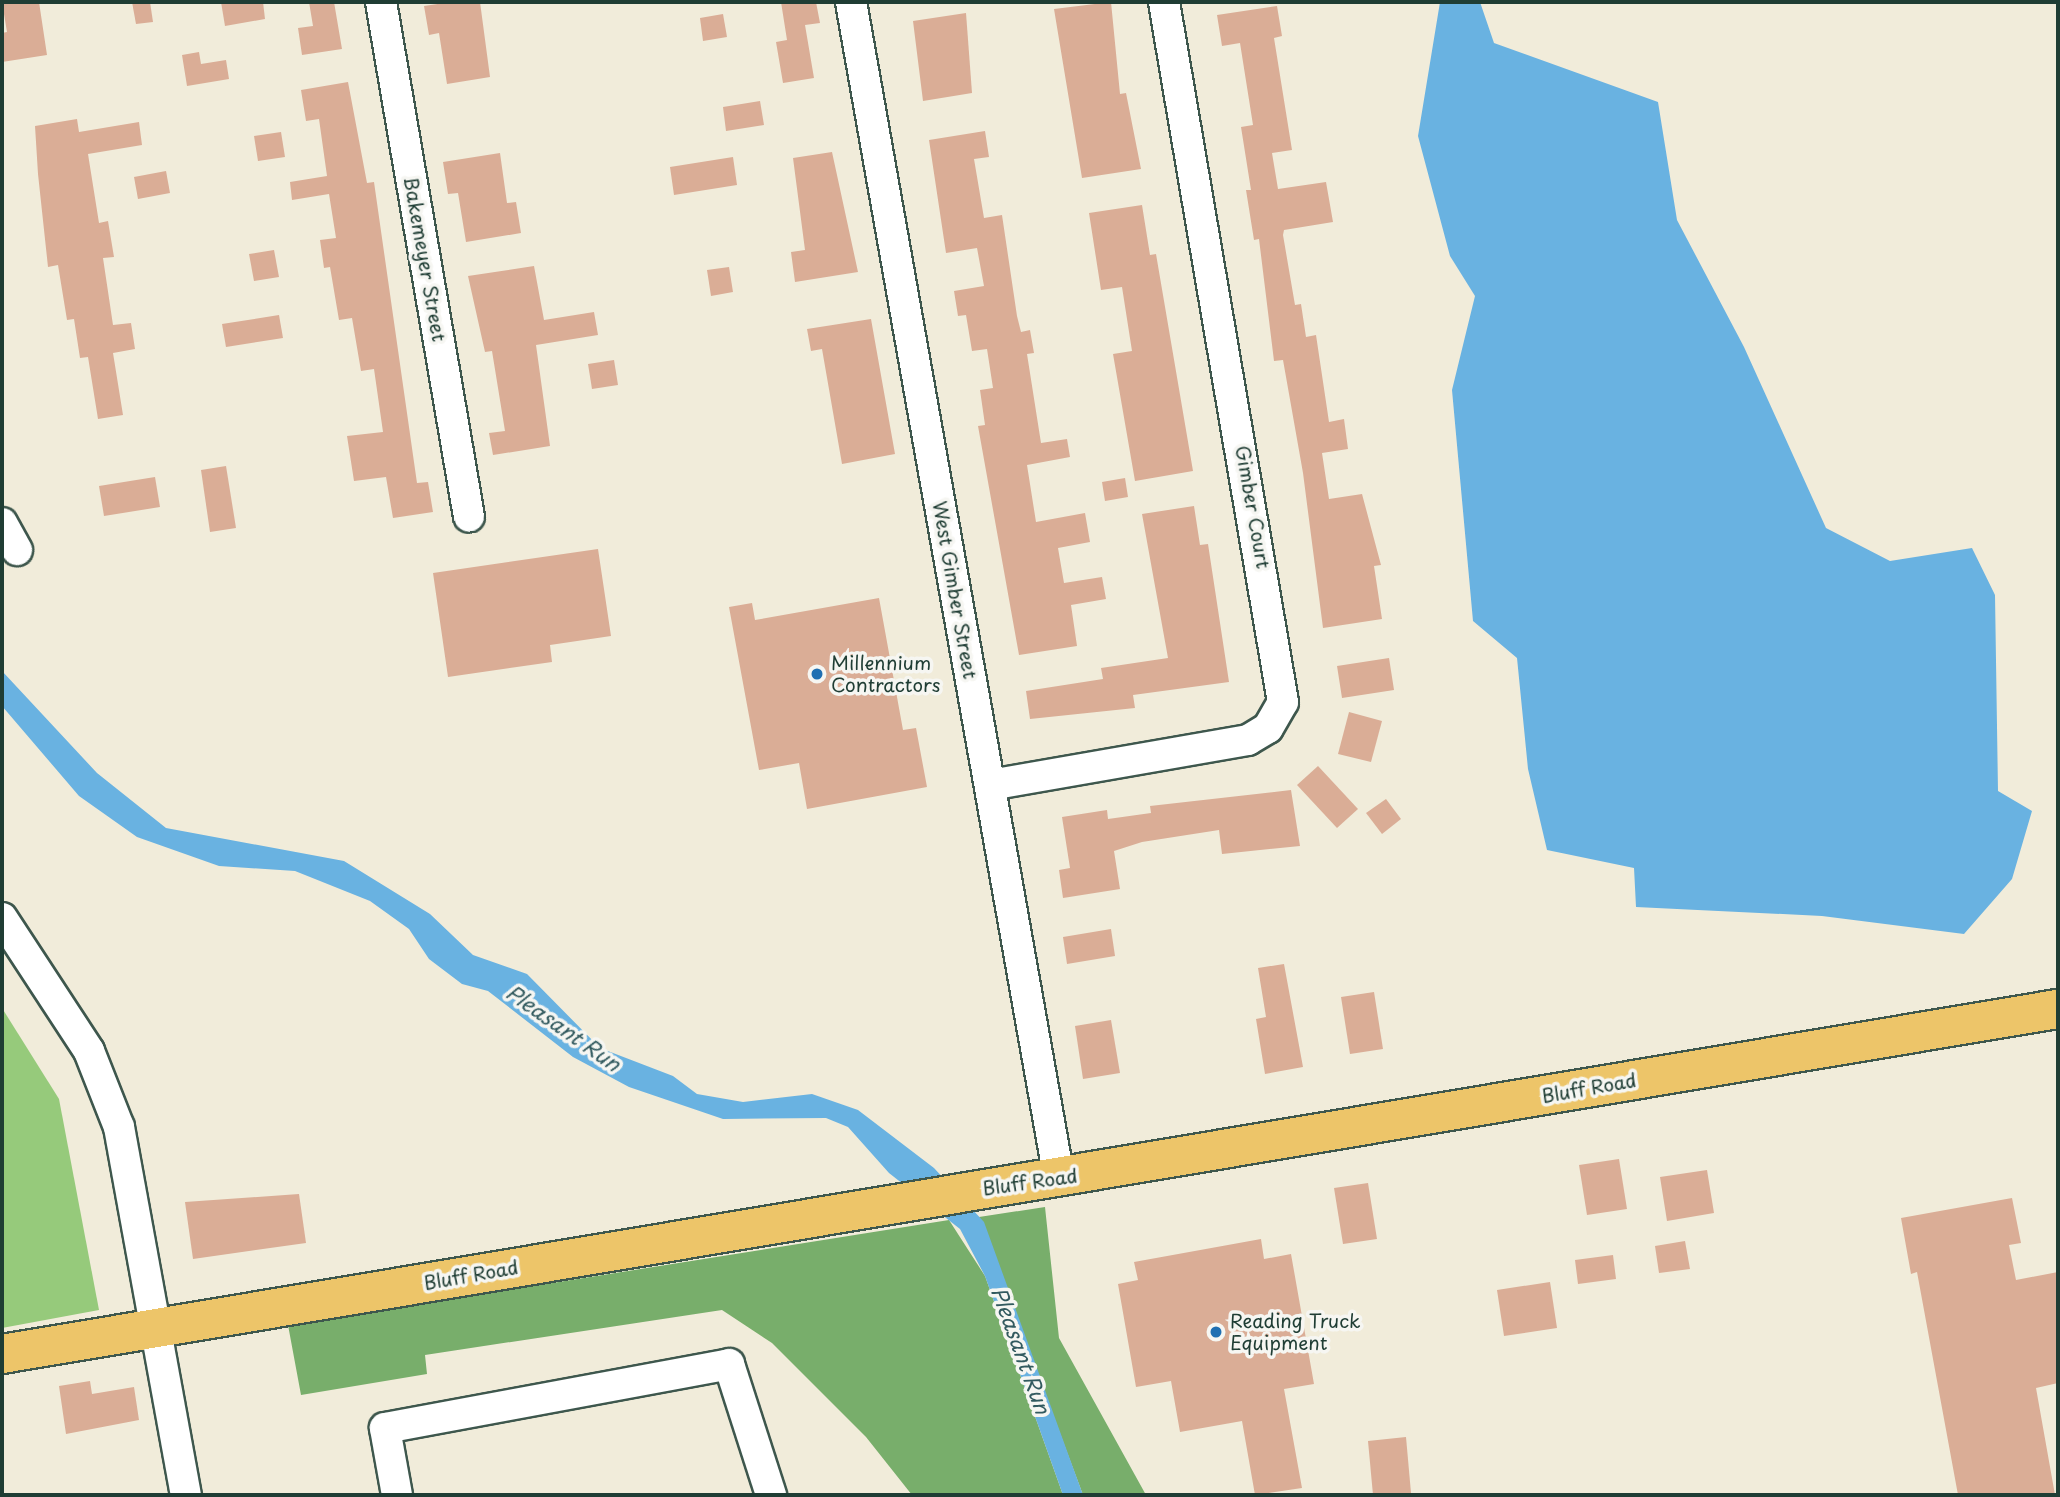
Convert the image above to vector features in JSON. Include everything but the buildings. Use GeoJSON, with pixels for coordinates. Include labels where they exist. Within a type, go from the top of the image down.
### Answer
{"type":"FeatureCollection","features":[{"type":"Feature","properties":{"kind":"main road","name":"Bluff Road"},"geometry":{"type":"LineString","coordinates":[[2,1354],[871,1206],[1059,1178],[2058,1009]]}},
{"type":"Feature","properties":{"kind":"street","name":"Bakemeyer Street"},"geometry":{"type":"LineString","coordinates":[[381,2],[469,517]]}},
{"type":"Feature","properties":{"kind":"street","name":"West Gimber Street"},"geometry":{"type":"LineString","coordinates":[[851,2],[1059,1178]]}},
{"type":"Feature","properties":{"kind":"street","name":"Gimber Court"},"geometry":{"type":"LineString","coordinates":[[990,785],[1248,740],[1268,728],[1283,702],[1164,2]]}},
{"type":"Feature","properties":{"kind":"street"},"geometry":{"type":"LineString","coordinates":[[2,523],[17,550]]}},
{"type":"Feature","properties":{"kind":"street"},"geometry":{"type":"LineString","coordinates":[[2,918],[74,1026],[111,1104],[157,1327],[186,1495]]}},
{"type":"Feature","properties":{"kind":"street"},"geometry":{"type":"LineString","coordinates":[[397,1495],[385,1428],[729,1364],[771,1495]]}},
{"type":"Feature","properties":{"kind":"green space"},"geometry":{"type":"Polygon","coordinates":[[[2,1008],[59,1099],[99,1310],[2,1328],[2,1008]]]}},
{"type":"Feature","properties":{"kind":"green space"},"geometry":{"type":"Polygon","coordinates":[[[1045,1207],[1059,1338],[1146,1495],[1083,1495],[979,1217],[1045,1207]]]}},
{"type":"Feature","properties":{"kind":"green space"},"geometry":{"type":"Polygon","coordinates":[[[949,1220],[985,1276],[1063,1495],[912,1495],[866,1437],[772,1343],[722,1310],[425,1355],[427,1374],[301,1395],[288,1325],[949,1220]]]}},
{"type":"Feature","properties":{"kind":"water"},"geometry":{"type":"Polygon","coordinates":[[[1440,2],[1480,2],[1494,43],[1658,102],[1677,220],[1744,347],[1826,528],[1890,561],[1972,548],[1995,595],[1998,791],[2032,811],[2012,879],[1964,934],[1822,916],[1636,907],[1634,868],[1547,850],[1528,769],[1517,658],[1473,621],[1452,390],[1475,296],[1450,256],[1418,136],[1440,2]]]}},
{"type":"Feature","properties":{"kind":"water","name":"Pleasant Run"},"geometry":{"type":"Polygon","coordinates":[[[2,671],[97,773],[166,828],[344,861],[430,914],[473,955],[527,974],[600,1048],[673,1076],[697,1094],[743,1102],[812,1094],[858,1110],[934,1168],[984,1222],[1083,1495],[1063,1495],[985,1276],[960,1229],[889,1173],[848,1127],[826,1118],[723,1119],[629,1087],[573,1057],[488,991],[462,984],[429,959],[409,929],[370,901],[295,871],[219,866],[137,837],[79,796],[2,706],[2,671]]]}},
{"type":"Feature","properties":{"kind":"place","name":"Millennium Contractors"},"geometry":{"type":"Point","coordinates":[817,674]}},
{"type":"Feature","properties":{"kind":"place","name":"Reading Truck Equipment"},"geometry":{"type":"Point","coordinates":[1216,1332]}}]}
